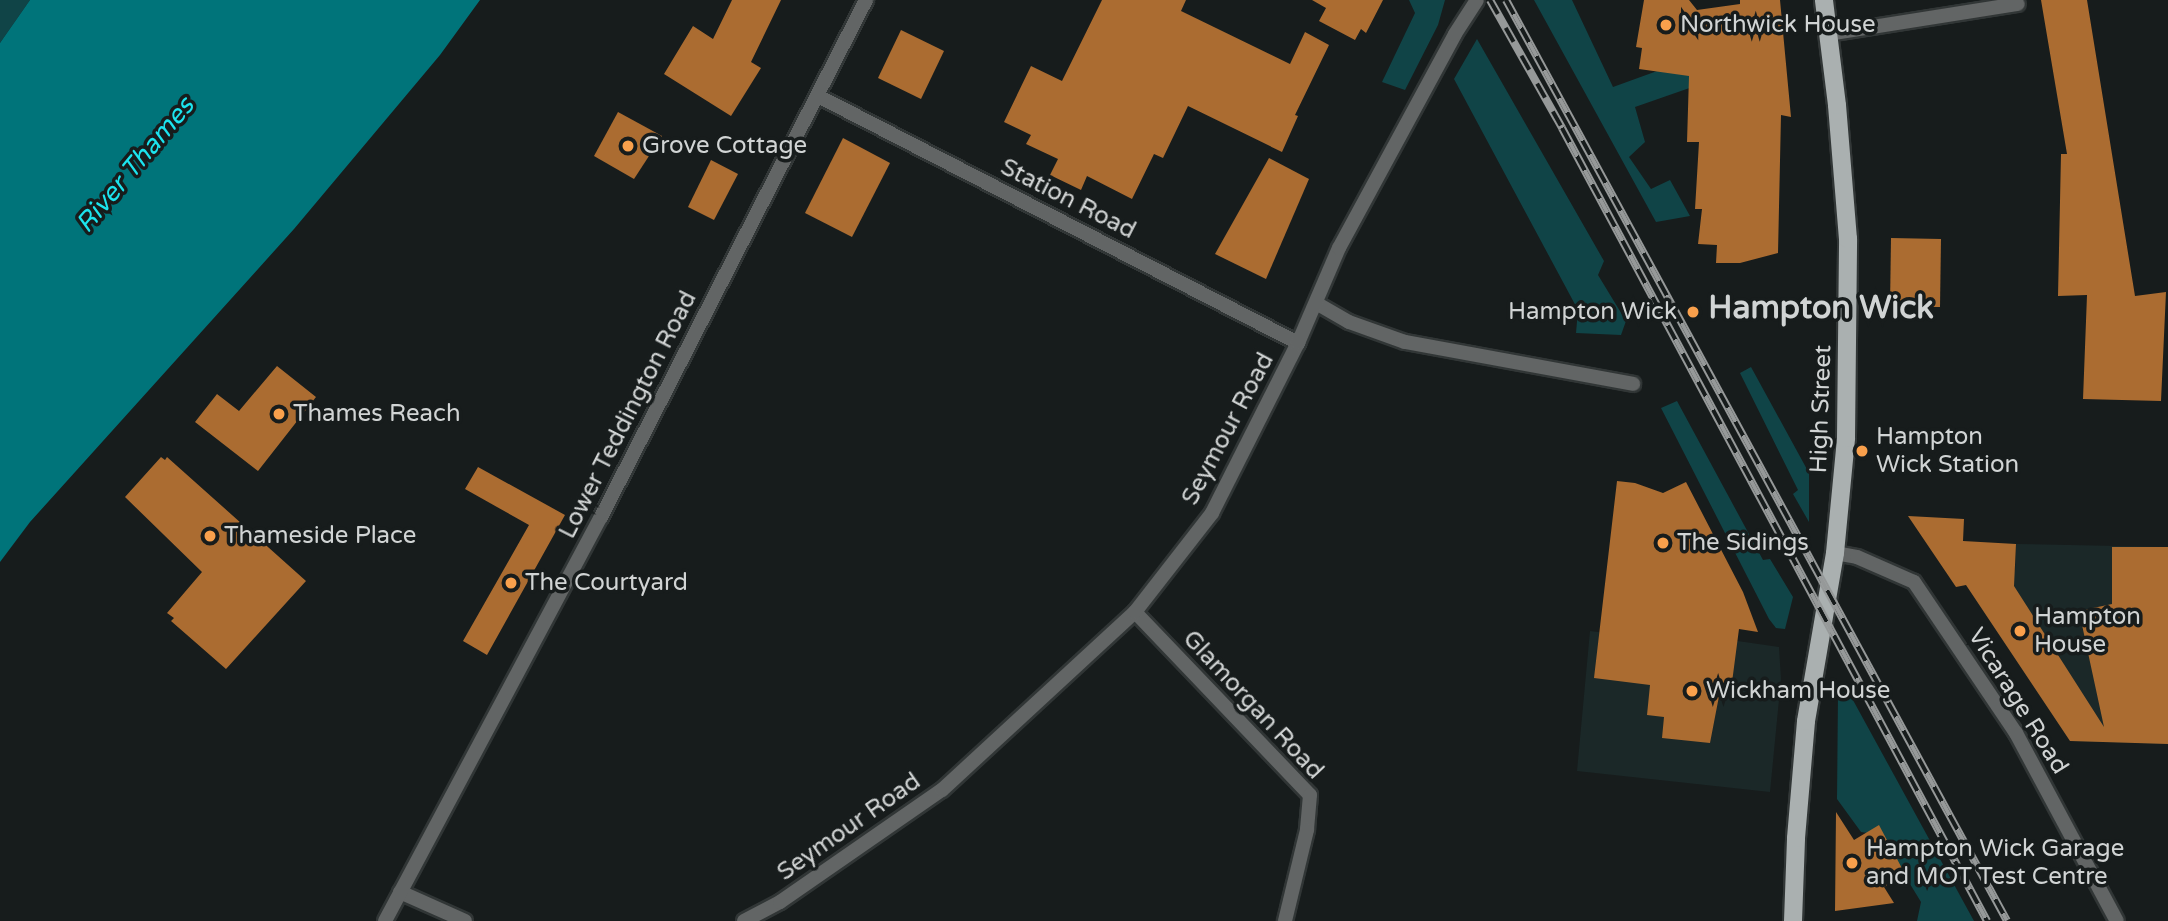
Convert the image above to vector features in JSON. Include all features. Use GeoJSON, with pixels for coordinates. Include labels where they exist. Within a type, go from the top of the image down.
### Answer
{"type":"FeatureCollection","features":[{"type":"Feature","properties":{"kind":"main road","name":"High Street"},"geometry":{"type":"LineString","coordinates":[[1793,921],[1800,780],[1817,651],[1835,553],[1846,438],[1849,285],[1844,174],[1824,0]]}},
{"type":"Feature","properties":{"kind":"street","name":"Lower Teddington Road"},"geometry":{"type":"LineString","coordinates":[[385,921],[601,517],[866,0]]}},
{"type":"Feature","properties":{"kind":"street","name":"Seymour Road"},"geometry":{"type":"LineString","coordinates":[[744,921],[780,902],[942,790],[1135,611],[1212,513],[1298,343],[1364,201],[1455,34],[1478,0]]}},
{"type":"Feature","properties":{"kind":"street"},"geometry":{"type":"LineString","coordinates":[[1828,34],[2018,4]]}},
{"type":"Feature","properties":{"kind":"street","name":"Station Road"},"geometry":{"type":"LineString","coordinates":[[818,96],[1298,343]]}},
{"type":"Feature","properties":{"kind":"street"},"geometry":{"type":"LineString","coordinates":[[1316,303],[1349,322],[1405,342],[1633,384]]}},
{"type":"Feature","properties":{"kind":"street","name":"Vicarage Road"},"geometry":{"type":"LineString","coordinates":[[1835,553],[1857,557],[1913,582],[2015,733],[2117,921]]}},
{"type":"Feature","properties":{"kind":"street","name":"Glamorgan Road"},"geometry":{"type":"LineString","coordinates":[[1135,611],[1310,795],[1307,830],[1284,921]]}},
{"type":"Feature","properties":{"kind":"street"},"geometry":{"type":"LineString","coordinates":[[400,892],[465,921]]}},
{"type":"Feature","properties":{"kind":"shaded area"},"geometry":{"type":"Polygon","coordinates":[[[0,0],[30,0],[0,43],[0,0]]]}},
{"type":"Feature","properties":{"kind":"shaded area"},"geometry":{"type":"Polygon","coordinates":[[[1409,0],[1445,0],[1438,25],[1405,90],[1382,82],[1415,13],[1409,0]]]}},
{"type":"Feature","properties":{"kind":"shaded area"},"geometry":{"type":"Polygon","coordinates":[[[1534,0],[1572,0],[1613,87],[1693,58],[1701,84],[1635,107],[1645,142],[1629,157],[1651,189],[1670,180],[1690,216],[1656,222],[1534,0]]]}},
{"type":"Feature","properties":{"kind":"shaded area"},"geometry":{"type":"Polygon","coordinates":[[[1477,39],[1604,261],[1598,275],[1626,321],[1621,335],[1576,333],[1578,310],[1454,79],[1477,39]]]}},
{"type":"Feature","properties":{"kind":"shaded area"},"geometry":{"type":"Polygon","coordinates":[[[1751,367],[1809,473],[1809,522],[1793,494],[1798,490],[1740,373],[1751,367]]]}},
{"type":"Feature","properties":{"kind":"shaded area"},"geometry":{"type":"Polygon","coordinates":[[[1677,401],[1763,560],[1770,559],[1793,597],[1785,629],[1776,628],[1769,619],[1661,408],[1677,401]]]}},
{"type":"Feature","properties":{"kind":"shaded area"},"geometry":{"type":"Polygon","coordinates":[[[2016,544],[2168,547],[2168,744],[2070,741],[1966,585],[2015,571],[2016,544]]]}},
{"type":"Feature","properties":{"kind":"shaded area"},"geometry":{"type":"Polygon","coordinates":[[[1641,627],[1779,647],[1781,679],[1770,792],[1577,771],[1590,631],[1639,637],[1641,627]]]}},
{"type":"Feature","properties":{"kind":"shaded area"},"geometry":{"type":"Polygon","coordinates":[[[1848,691],[1974,921],[1917,921],[1921,902],[1880,835],[1861,832],[1837,799],[1838,693],[1848,691]]]}},
{"type":"Feature","properties":{"kind":"water","name":"River Thames"},"geometry":{"type":"Polygon","coordinates":[[[30,0],[480,0],[440,55],[294,229],[30,522],[0,562],[0,43],[30,0]]]}},
{"type":"Feature","properties":{"kind":"building"},"geometry":{"type":"Polygon","coordinates":[[[732,0],[781,0],[751,62],[761,68],[731,116],[664,74],[693,26],[713,39],[732,0]]]}},
{"type":"Feature","properties":{"kind":"building"},"geometry":{"type":"Polygon","coordinates":[[[1102,0],[1186,0],[1181,11],[1290,64],[1305,32],[1329,45],[1295,115],[1298,116],[1282,152],[1188,106],[1163,158],[1154,154],[1132,199],[1087,176],[1081,190],[1050,175],[1058,159],[1026,144],[1031,135],[1004,122],[1031,66],[1062,81],[1102,0]]]}},
{"type":"Feature","properties":{"kind":"building"},"geometry":{"type":"Polygon","coordinates":[[[1312,0],[1383,0],[1366,33],[1361,29],[1355,40],[1319,21],[1326,8],[1312,0]]]}},
{"type":"Feature","properties":{"kind":"building"},"geometry":{"type":"Polygon","coordinates":[[[1644,0],[1689,0],[1697,10],[1740,4],[1740,0],[1780,0],[1791,117],[1781,115],[1778,253],[1740,263],[1716,263],[1717,245],[1698,244],[1702,209],[1695,209],[1699,142],[1687,142],[1689,76],[1639,69],[1642,48],[1636,47],[1644,0]]]}},
{"type":"Feature","properties":{"kind":"building"},"geometry":{"type":"Polygon","coordinates":[[[2041,0],[2087,0],[2135,296],[2166,292],[2161,401],[2083,399],[2087,295],[2058,296],[2061,154],[2067,154],[2041,0]]]}},
{"type":"Feature","properties":{"kind":"building"},"geometry":{"type":"Polygon","coordinates":[[[901,30],[944,51],[921,99],[878,78],[901,30]]]}},
{"type":"Feature","properties":{"kind":"building","name":"Grove Cottage"},"geometry":{"type":"Polygon","coordinates":[[[618,112],[662,136],[634,179],[594,156],[618,112]]]}},
{"type":"Feature","properties":{"kind":"building"},"geometry":{"type":"Polygon","coordinates":[[[843,138],[890,163],[852,237],[805,213],[843,138]]]}},
{"type":"Feature","properties":{"kind":"building"},"geometry":{"type":"Polygon","coordinates":[[[1269,158],[1309,179],[1266,279],[1215,254],[1269,158]]]}},
{"type":"Feature","properties":{"kind":"building"},"geometry":{"type":"Polygon","coordinates":[[[711,160],[738,174],[714,220],[688,207],[711,160]]]}},
{"type":"Feature","properties":{"kind":"building"},"geometry":{"type":"Polygon","coordinates":[[[1891,238],[1941,239],[1940,307],[1890,307],[1891,238]]]}},
{"type":"Feature","properties":{"kind":"building","name":"Thames Reach"},"geometry":{"type":"Polygon","coordinates":[[[277,366],[316,397],[258,471],[195,422],[217,394],[239,411],[277,366]]]}},
{"type":"Feature","properties":{"kind":"building","name":"Thameside Place"},"geometry":{"type":"Polygon","coordinates":[[[161,457],[165,460],[167,457],[306,581],[226,669],[171,621],[174,618],[167,613],[202,572],[125,497],[161,457]]]}},
{"type":"Feature","properties":{"kind":"building","name":"The Courtyard"},"geometry":{"type":"Polygon","coordinates":[[[478,467],[565,515],[487,655],[463,641],[529,525],[465,489],[478,467]]]}},
{"type":"Feature","properties":{"kind":"building"},"geometry":{"type":"Polygon","coordinates":[[[1617,481],[1635,483],[1663,493],[1686,482],[1743,592],[1758,632],[1739,629],[1731,690],[1720,691],[1710,743],[1662,738],[1664,717],[1647,715],[1650,685],[1594,678],[1617,481]]]}},
{"type":"Feature","properties":{"kind":"building"},"geometry":{"type":"Polygon","coordinates":[[[1908,516],[1964,519],[1963,541],[2016,544],[2014,586],[2104,727],[2079,611],[2112,604],[2112,547],[2168,547],[2168,744],[2070,741],[1966,585],[1956,587],[1908,516]]]}},
{"type":"Feature","properties":{"kind":"building","name":"Hampton Wick Garage and MOT Test Centre"},"geometry":{"type":"Polygon","coordinates":[[[1836,812],[1854,840],[1879,825],[1905,874],[1884,887],[1894,903],[1835,911],[1836,812]]]}},
{"type":"Feature","properties":{"kind":"railway"},"geometry":{"type":"LineString","coordinates":[[1490,0],[1562,128],[1987,921]]}},
{"type":"Feature","properties":{"kind":"railway"},"geometry":{"type":"LineString","coordinates":[[1506,0],[2007,921]]}},
{"type":"Feature","properties":{"kind":"place","name":"Northwick House"},"geometry":{"type":"Point","coordinates":[1666,25]}},
{"type":"Feature","properties":{"kind":"place","name":"Grove Cottage"},"geometry":{"type":"Point","coordinates":[628,146]}},
{"type":"Feature","properties":{"kind":"place","name":"Hampton Wick"},"geometry":{"type":"Point","coordinates":[1693,312]}},
{"type":"Feature","properties":{"kind":"place","name":"Thames Reach"},"geometry":{"type":"Point","coordinates":[279,414]}},
{"type":"Feature","properties":{"kind":"place","name":"Hampton Wick Station"},"geometry":{"type":"Point","coordinates":[1862,451]}},
{"type":"Feature","properties":{"kind":"place","name":"Thameside Place"},"geometry":{"type":"Point","coordinates":[210,536]}},
{"type":"Feature","properties":{"kind":"place","name":"The Sidings"},"geometry":{"type":"Point","coordinates":[1663,543]}},
{"type":"Feature","properties":{"kind":"place","name":"The Courtyard"},"geometry":{"type":"Point","coordinates":[511,583]}},
{"type":"Feature","properties":{"kind":"place","name":"Hampton House"},"geometry":{"type":"Point","coordinates":[2020,631]}},
{"type":"Feature","properties":{"kind":"place","name":"Wickham House"},"geometry":{"type":"Point","coordinates":[1692,691]}},
{"type":"Feature","properties":{"kind":"place","name":"Hampton Wick Garage and MOT Test Centre"},"geometry":{"type":"Point","coordinates":[1852,863]}},
{"type":"Feature","properties":{"kind":"district","name":"Hampton Wick"},"geometry":{"type":"Point","coordinates":[1821,308]}}]}
